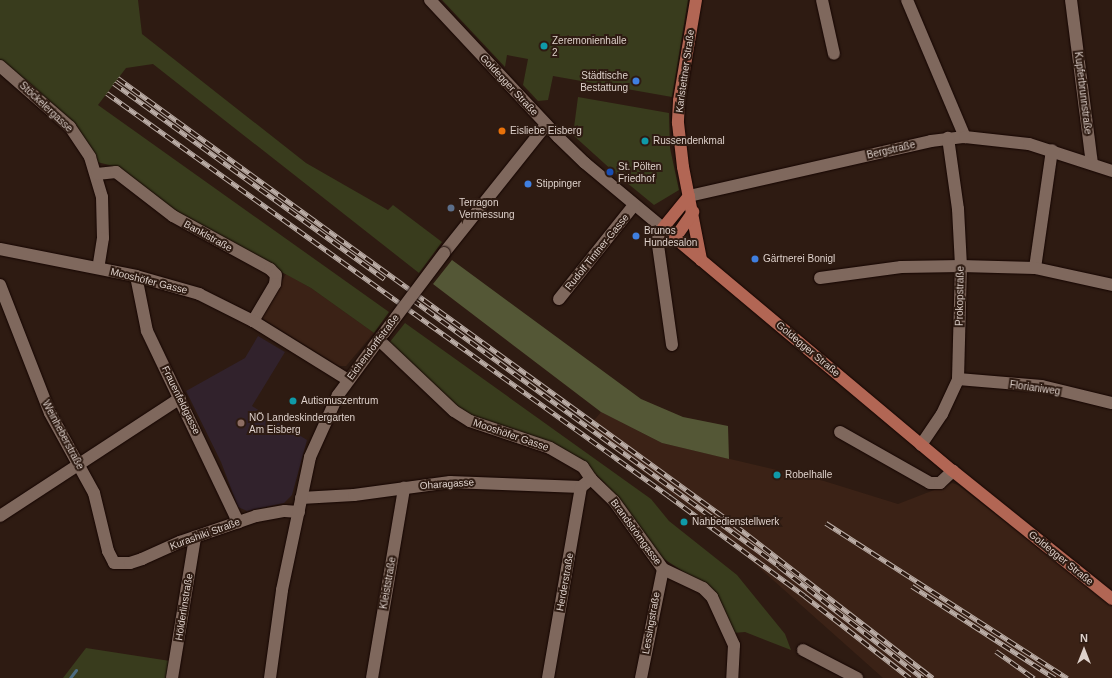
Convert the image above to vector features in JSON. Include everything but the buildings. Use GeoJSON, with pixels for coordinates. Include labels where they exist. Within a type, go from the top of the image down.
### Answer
{"type":"FeatureCollection","features":[{"type":"Feature","properties":{"kind":"main road","name":"Karlstettner Straße"},"geometry":{"type":"LineString","coordinates":[[696,0],[679,101],[678,123],[682,160],[701,260]]}},
{"type":"Feature","properties":{"kind":"main road"},"geometry":{"type":"LineString","coordinates":[[663,228],[689,196]]}},
{"type":"Feature","properties":{"kind":"main road"},"geometry":{"type":"LineString","coordinates":[[675,238],[693,212]]}},
{"type":"Feature","properties":{"kind":"main road","name":"Goldegger Straße"},"geometry":{"type":"LineString","coordinates":[[663,228],[921,445],[1112,599]]}},
{"type":"Feature","properties":{"kind":"street","name":"Goldegger Straße"},"geometry":{"type":"LineString","coordinates":[[430,0],[546,125],[585,163],[663,228]]}},
{"type":"Feature","properties":{"kind":"street"},"geometry":{"type":"LineString","coordinates":[[822,0],[834,54]]}},
{"type":"Feature","properties":{"kind":"street"},"geometry":{"type":"LineString","coordinates":[[907,0],[965,137]]}},
{"type":"Feature","properties":{"kind":"street","name":"Kupferbrunnstraße"},"geometry":{"type":"LineString","coordinates":[[1071,0],[1092,164]]}},
{"type":"Feature","properties":{"kind":"street","name":"Stöckelergasse"},"geometry":{"type":"LineString","coordinates":[[0,66],[70,127],[82,142],[97,174],[104,218],[98,268]]}},
{"type":"Feature","properties":{"kind":"street","name":"Eichendorffstraße"},"geometry":{"type":"LineString","coordinates":[[270,678],[282,590],[301,498],[315,441],[329,411],[348,380],[381,336],[444,253],[546,125]]}},
{"type":"Feature","properties":{"kind":"street","name":"Bergstraße"},"geometry":{"type":"LineString","coordinates":[[689,196],[948,138],[965,137],[1002,139],[1052,150],[1092,164]]}},
{"type":"Feature","properties":{"kind":"street","name":"Prokopstraße"},"geometry":{"type":"LineString","coordinates":[[921,445],[942,414],[958,379],[961,266],[958,209],[948,138]]}},
{"type":"Feature","properties":{"kind":"street"},"geometry":{"type":"LineString","coordinates":[[1035,268],[1052,150]]}},
{"type":"Feature","properties":{"kind":"street"},"geometry":{"type":"LineString","coordinates":[[1092,164],[1112,171]]}},
{"type":"Feature","properties":{"kind":"street","name":"Banklstraße"},"geometry":{"type":"LineString","coordinates":[[97,174],[116,172],[173,216],[270,269],[276,275],[275,284],[253,321]]}},
{"type":"Feature","properties":{"kind":"street","name":"Rudolf Tintner-Gasse"},"geometry":{"type":"LineString","coordinates":[[559,299],[634,205]]}},
{"type":"Feature","properties":{"kind":"street"},"geometry":{"type":"LineString","coordinates":[[663,228],[657,238],[672,345]]}},
{"type":"Feature","properties":{"kind":"street","name":"Mooshöfer Gasse"},"geometry":{"type":"LineString","coordinates":[[0,249],[136,276],[199,294],[253,321],[348,380]]}},
{"type":"Feature","properties":{"kind":"street"},"geometry":{"type":"LineString","coordinates":[[820,278],[901,267],[961,266],[1035,268],[1112,285]]}},
{"type":"Feature","properties":{"kind":"street","name":"Frauenfeldgasse"},"geometry":{"type":"LineString","coordinates":[[136,276],[146,331],[180,398],[238,522]]}},
{"type":"Feature","properties":{"kind":"street","name":"Weinheberstraße"},"geometry":{"type":"LineString","coordinates":[[0,285],[50,414],[94,493],[108,551],[114,563]]}},
{"type":"Feature","properties":{"kind":"street","name":"Mooshöfer Gasse"},"geometry":{"type":"LineString","coordinates":[[381,336],[454,411],[470,421],[550,448],[578,463],[592,479]]}},
{"type":"Feature","properties":{"kind":"street","name":"Florianiweg"},"geometry":{"type":"LineString","coordinates":[[958,379],[1042,386],[1112,403]]}},
{"type":"Feature","properties":{"kind":"street"},"geometry":{"type":"LineString","coordinates":[[0,516],[180,398]]}},
{"type":"Feature","properties":{"kind":"street"},"geometry":{"type":"LineString","coordinates":[[840,432],[930,483],[940,483],[953,471]]}},
{"type":"Feature","properties":{"kind":"street"},"geometry":{"type":"LineString","coordinates":[[581,487],[592,479]]}},
{"type":"Feature","properties":{"kind":"street","name":"Brandströmgasse"},"geometry":{"type":"LineString","coordinates":[[592,479],[614,501],[663,569],[703,588],[712,597],[734,645],[732,678]]}},
{"type":"Feature","properties":{"kind":"street","name":"Oharagasse"},"geometry":{"type":"LineString","coordinates":[[301,498],[354,495],[471,481],[581,487]]}},
{"type":"Feature","properties":{"kind":"street","name":"Herderstraße"},"geometry":{"type":"LineString","coordinates":[[548,678],[581,487]]}},
{"type":"Feature","properties":{"kind":"street","name":"Kleiststraße"},"geometry":{"type":"LineString","coordinates":[[372,678],[404,488]]}},
{"type":"Feature","properties":{"kind":"street","name":"Kurashiki Straße"},"geometry":{"type":"LineString","coordinates":[[114,563],[130,563],[195,536],[270,513],[299,512]]}},
{"type":"Feature","properties":{"kind":"street","name":"Hölderlinstraße"},"geometry":{"type":"LineString","coordinates":[[172,678],[195,536]]}},
{"type":"Feature","properties":{"kind":"street","name":"Lessingstraße"},"geometry":{"type":"LineString","coordinates":[[641,678],[663,569]]}},
{"type":"Feature","properties":{"kind":"street"},"geometry":{"type":"LineString","coordinates":[[803,650],[858,678]]}},
{"type":"Feature","properties":{"kind":"shaded area"},"geometry":{"type":"Polygon","coordinates":[[[286,274],[311,288],[374,333],[346,366],[339,366],[260,317],[286,274]]]}},
{"type":"Feature","properties":{"kind":"shaded area","name":"NÖ Landeskindergarten Am Eisberg"},"geometry":{"type":"Polygon","coordinates":[[[258,336],[285,352],[252,406],[307,440],[292,495],[284,503],[247,511],[238,507],[221,462],[186,391],[245,358],[258,336]]]}},
{"type":"Feature","properties":{"kind":"shaded area"},"geometry":{"type":"Polygon","coordinates":[[[601,412],[662,443],[824,481],[898,504],[952,483],[958,485],[1112,605],[1112,678],[883,678],[708,522],[587,429],[601,412]]]}},
{"type":"Feature","properties":{"kind":"green space"},"geometry":{"type":"Polygon","coordinates":[[[0,0],[138,0],[142,34],[306,163],[388,210],[393,205],[442,242],[419,273],[153,64],[126,68],[98,105],[389,312],[374,333],[311,288],[175,214],[117,167],[97,162],[56,108],[0,60],[0,0]]]}},
{"type":"Feature","properties":{"kind":"green space"},"geometry":{"type":"Polygon","coordinates":[[[442,0],[688,0],[672,97],[553,76],[548,100],[538,101],[523,85],[528,59],[507,55],[505,67],[442,0]]]}},
{"type":"Feature","properties":{"kind":"green space"},"geometry":{"type":"Polygon","coordinates":[[[578,97],[669,113],[670,148],[679,190],[654,205],[615,173],[573,135],[578,97]]]}},
{"type":"Feature","properties":{"kind":"green space"},"geometry":{"type":"Polygon","coordinates":[[[452,260],[641,399],[683,417],[728,426],[729,459],[662,443],[601,412],[433,284],[452,260]]]}},
{"type":"Feature","properties":{"kind":"green space"},"geometry":{"type":"Polygon","coordinates":[[[405,323],[651,499],[669,521],[737,575],[785,634],[791,650],[745,632],[733,633],[708,588],[658,555],[605,483],[586,465],[471,419],[389,343],[405,323]]]}},
{"type":"Feature","properties":{"kind":"green space"},"geometry":{"type":"Polygon","coordinates":[[[86,648],[170,661],[168,678],[63,678],[86,648]]]}},
{"type":"Feature","properties":{"kind":"waterway"},"geometry":{"type":"LineString","coordinates":[[70,678],[76,670]]}},
{"type":"Feature","properties":{"kind":"railway"},"geometry":{"type":"LineString","coordinates":[[118,78],[735,525],[933,678]]}},
{"type":"Feature","properties":{"kind":"railway"},"geometry":{"type":"LineString","coordinates":[[114,83],[385,279]]}},
{"type":"Feature","properties":{"kind":"railway"},"geometry":{"type":"LineString","coordinates":[[107,93],[669,496],[805,596],[910,678]]}},
{"type":"Feature","properties":{"kind":"railway"},"geometry":{"type":"LineString","coordinates":[[412,299],[779,566],[923,678]]}},
{"type":"Feature","properties":{"kind":"railway"},"geometry":{"type":"LineString","coordinates":[[826,523],[1067,678]]}},
{"type":"Feature","properties":{"kind":"railway"},"geometry":{"type":"LineString","coordinates":[[912,586],[1055,678]]}},
{"type":"Feature","properties":{"kind":"railway"},"geometry":{"type":"LineString","coordinates":[[996,651],[1034,678]]}},
{"type":"Feature","properties":{"kind":"place","name":"Zeremonienhalle 2"},"geometry":{"type":"Point","coordinates":[544,46]}},
{"type":"Feature","properties":{"kind":"place","name":"Städtische Bestattung"},"geometry":{"type":"Point","coordinates":[636,81]}},
{"type":"Feature","properties":{"kind":"place","name":"Eisliebe Eisberg"},"geometry":{"type":"Point","coordinates":[502,131]}},
{"type":"Feature","properties":{"kind":"place","name":"Russendenkmal"},"geometry":{"type":"Point","coordinates":[645,141]}},
{"type":"Feature","properties":{"kind":"place","name":"St. Pölten Friedhof"},"geometry":{"type":"Point","coordinates":[610,172]}},
{"type":"Feature","properties":{"kind":"place","name":"Stippinger"},"geometry":{"type":"Point","coordinates":[528,184]}},
{"type":"Feature","properties":{"kind":"place","name":"Terragon Vermessung"},"geometry":{"type":"Point","coordinates":[451,208]}},
{"type":"Feature","properties":{"kind":"place","name":"Brunos Hundesalon"},"geometry":{"type":"Point","coordinates":[636,236]}},
{"type":"Feature","properties":{"kind":"place","name":"Gärtnerei Bonigl"},"geometry":{"type":"Point","coordinates":[755,259]}},
{"type":"Feature","properties":{"kind":"place","name":"Autismuszentrum"},"geometry":{"type":"Point","coordinates":[293,401]}},
{"type":"Feature","properties":{"kind":"place","name":"NÖ Landeskindergarten Am Eisberg"},"geometry":{"type":"Point","coordinates":[241,423]}},
{"type":"Feature","properties":{"kind":"place","name":"Robelhalle"},"geometry":{"type":"Point","coordinates":[777,475]}},
{"type":"Feature","properties":{"kind":"place","name":"Nahbedienstellwerk"},"geometry":{"type":"Point","coordinates":[684,522]}}]}
